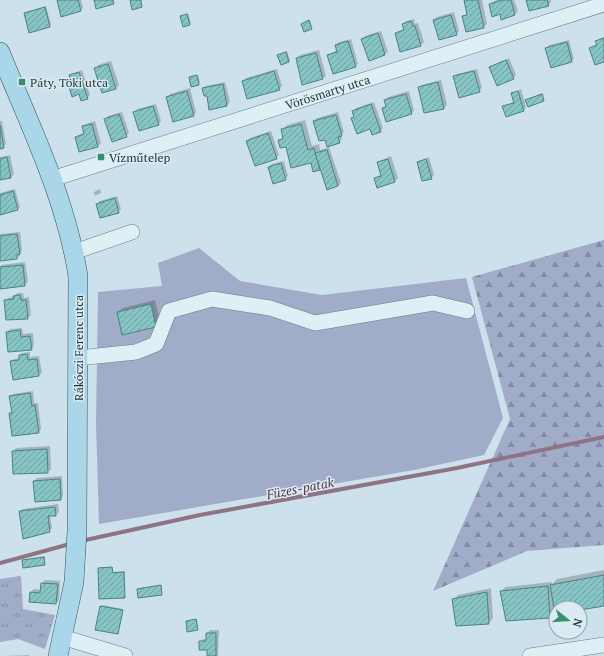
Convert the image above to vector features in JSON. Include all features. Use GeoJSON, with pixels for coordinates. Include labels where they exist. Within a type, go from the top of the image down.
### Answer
{"type":"FeatureCollection","features":[{"type":"Feature","properties":{"kind":"main road","name":"Rákóczi Ferenc utca"},"geometry":{"type":"LineString","coordinates":[[0,52],[63,209],[74,252],[79,301],[78,532],[74,582],[58,656]]}},
{"type":"Feature","properties":{"kind":"street","name":"Vörösmarty utca"},"geometry":{"type":"LineString","coordinates":[[52,179],[604,4]]}},
{"type":"Feature","properties":{"kind":"street"},"geometry":{"type":"LineString","coordinates":[[74,252],[132,232]]}},
{"type":"Feature","properties":{"kind":"street"},"geometry":{"type":"LineString","coordinates":[[78,358],[136,352],[156,344],[169,311],[212,299],[270,308],[315,323],[433,303],[466,311]]}},
{"type":"Feature","properties":{"kind":"street"},"geometry":{"type":"LineString","coordinates":[[62,637],[125,656]]}},
{"type":"Feature","properties":{"kind":"street"},"geometry":{"type":"LineString","coordinates":[[534,656],[604,645]]}},
{"type":"Feature","properties":{"kind":"green space"},"geometry":{"type":"Polygon","coordinates":[[[604,240],[604,545],[527,551],[433,591],[510,419],[472,277],[604,240]]]}},
{"type":"Feature","properties":{"kind":"green space"},"geometry":{"type":"Polygon","coordinates":[[[199,248],[240,281],[322,295],[466,278],[503,418],[484,455],[414,470],[99,524],[96,423],[98,292],[162,286],[158,263],[199,248]]]}},
{"type":"Feature","properties":{"kind":"green space"},"geometry":{"type":"Polygon","coordinates":[[[21,576],[23,609],[55,615],[45,649],[18,639],[0,642],[0,579],[21,576]]]}},
{"type":"Feature","properties":{"kind":"building"},"geometry":{"type":"Polygon","coordinates":[[[57,0],[78,0],[81,11],[61,17],[57,0]]]}},
{"type":"Feature","properties":{"kind":"building"},"geometry":{"type":"Polygon","coordinates":[[[94,0],[113,0],[114,4],[96,9],[94,0]]]}},
{"type":"Feature","properties":{"kind":"building"},"geometry":{"type":"Polygon","coordinates":[[[130,0],[141,0],[142,7],[132,10],[130,0]]]}},
{"type":"Feature","properties":{"kind":"building"},"geometry":{"type":"Polygon","coordinates":[[[464,0],[478,0],[484,28],[466,32],[462,16],[467,15],[464,0]]]}},
{"type":"Feature","properties":{"kind":"building"},"geometry":{"type":"Polygon","coordinates":[[[502,0],[511,0],[515,15],[501,20],[500,14],[492,17],[489,4],[502,0]]]}},
{"type":"Feature","properties":{"kind":"building"},"geometry":{"type":"Polygon","coordinates":[[[526,0],[547,0],[549,6],[529,11],[526,0]]]}},
{"type":"Feature","properties":{"kind":"building"},"geometry":{"type":"Polygon","coordinates":[[[45,7],[50,27],[29,33],[24,13],[45,7]]]}},
{"type":"Feature","properties":{"kind":"building"},"geometry":{"type":"Polygon","coordinates":[[[187,14],[190,25],[183,27],[180,16],[187,14]]]}},
{"type":"Feature","properties":{"kind":"building"},"geometry":{"type":"Polygon","coordinates":[[[451,15],[457,35],[439,40],[433,20],[451,15]]]}},
{"type":"Feature","properties":{"kind":"building"},"geometry":{"type":"Polygon","coordinates":[[[309,20],[312,29],[304,32],[301,24],[309,20]]]}},
{"type":"Feature","properties":{"kind":"building"},"geometry":{"type":"Polygon","coordinates":[[[411,21],[413,26],[415,26],[421,46],[400,52],[395,33],[404,30],[402,24],[411,21]]]}},
{"type":"Feature","properties":{"kind":"building"},"geometry":{"type":"Polygon","coordinates":[[[378,33],[385,55],[369,61],[361,39],[378,33]]]}},
{"type":"Feature","properties":{"kind":"building"},"geometry":{"type":"Polygon","coordinates":[[[604,38],[604,62],[595,65],[589,48],[597,45],[595,41],[604,38]]]}},
{"type":"Feature","properties":{"kind":"building"},"geometry":{"type":"Polygon","coordinates":[[[348,41],[356,67],[333,74],[327,55],[337,52],[335,45],[348,41]]]}},
{"type":"Feature","properties":{"kind":"building"},"geometry":{"type":"Polygon","coordinates":[[[567,42],[572,62],[551,68],[545,48],[567,42]]]}},
{"type":"Feature","properties":{"kind":"building"},"geometry":{"type":"Polygon","coordinates":[[[286,52],[289,62],[281,65],[277,55],[286,52]]]}},
{"type":"Feature","properties":{"kind":"building"},"geometry":{"type":"Polygon","coordinates":[[[316,53],[323,79],[302,85],[296,58],[316,53]]]}},
{"type":"Feature","properties":{"kind":"building"},"geometry":{"type":"Polygon","coordinates":[[[506,60],[514,79],[497,86],[489,67],[506,60]]]}},
{"type":"Feature","properties":{"kind":"building"},"geometry":{"type":"Polygon","coordinates":[[[108,64],[116,89],[102,93],[94,68],[108,64]]]}},
{"type":"Feature","properties":{"kind":"building"},"geometry":{"type":"Polygon","coordinates":[[[274,71],[280,90],[247,99],[242,81],[274,71]]]}},
{"type":"Feature","properties":{"kind":"building"},"geometry":{"type":"Polygon","coordinates":[[[474,71],[480,92],[459,98],[453,76],[474,71]]]}},
{"type":"Feature","properties":{"kind":"building"},"geometry":{"type":"Polygon","coordinates":[[[79,72],[88,99],[81,101],[79,94],[72,97],[69,87],[73,86],[69,75],[79,72]]]}},
{"type":"Feature","properties":{"kind":"building"},"geometry":{"type":"Polygon","coordinates":[[[197,75],[199,85],[191,87],[189,77],[197,75]]]}},
{"type":"Feature","properties":{"kind":"building"},"geometry":{"type":"Polygon","coordinates":[[[438,82],[444,109],[424,113],[418,87],[438,82]]]}},
{"type":"Feature","properties":{"kind":"building"},"geometry":{"type":"Polygon","coordinates":[[[223,84],[227,106],[209,110],[207,96],[204,96],[202,88],[223,84]]]}},
{"type":"Feature","properties":{"kind":"building"},"geometry":{"type":"Polygon","coordinates":[[[187,91],[194,116],[173,122],[166,97],[187,91]]]}},
{"type":"Feature","properties":{"kind":"building"},"geometry":{"type":"Polygon","coordinates":[[[518,91],[524,111],[506,117],[502,106],[514,103],[511,93],[518,91]]]}},
{"type":"Feature","properties":{"kind":"building"},"geometry":{"type":"Polygon","coordinates":[[[406,94],[412,114],[386,122],[382,108],[386,107],[384,100],[406,94]]]}},
{"type":"Feature","properties":{"kind":"building"},"geometry":{"type":"Polygon","coordinates":[[[542,94],[544,101],[528,107],[525,100],[542,94]]]}},
{"type":"Feature","properties":{"kind":"building"},"geometry":{"type":"Polygon","coordinates":[[[371,104],[381,132],[372,135],[370,129],[357,134],[351,118],[354,117],[352,111],[371,104]]]}},
{"type":"Feature","properties":{"kind":"building"},"geometry":{"type":"Polygon","coordinates":[[[153,106],[159,125],[139,131],[133,112],[153,106]]]}},
{"type":"Feature","properties":{"kind":"building"},"geometry":{"type":"Polygon","coordinates":[[[119,114],[127,137],[112,142],[104,119],[119,114]]]}},
{"type":"Feature","properties":{"kind":"building"},"geometry":{"type":"Polygon","coordinates":[[[336,115],[342,136],[338,137],[340,143],[327,147],[325,140],[319,141],[313,121],[336,115]]]}},
{"type":"Feature","properties":{"kind":"building"},"geometry":{"type":"Polygon","coordinates":[[[92,124],[98,147],[79,152],[75,137],[84,134],[82,126],[92,124]]]}},
{"type":"Feature","properties":{"kind":"building"},"geometry":{"type":"Polygon","coordinates":[[[301,124],[308,150],[314,148],[320,170],[313,172],[311,163],[291,168],[286,147],[280,148],[278,140],[283,139],[281,129],[301,124]]]}},
{"type":"Feature","properties":{"kind":"building"},"geometry":{"type":"Polygon","coordinates":[[[0,125],[4,148],[0,149],[0,125]]]}},
{"type":"Feature","properties":{"kind":"building"},"geometry":{"type":"Polygon","coordinates":[[[268,133],[277,159],[255,166],[246,141],[268,133]]]}},
{"type":"Feature","properties":{"kind":"building"},"geometry":{"type":"Polygon","coordinates":[[[327,150],[338,186],[327,190],[315,153],[327,150]]]}},
{"type":"Feature","properties":{"kind":"building"},"geometry":{"type":"Polygon","coordinates":[[[7,157],[11,178],[0,180],[0,159],[7,157]]]}},
{"type":"Feature","properties":{"kind":"building"},"geometry":{"type":"Polygon","coordinates":[[[388,159],[395,182],[377,188],[374,178],[381,176],[377,162],[388,159]]]}},
{"type":"Feature","properties":{"kind":"building"},"geometry":{"type":"Polygon","coordinates":[[[426,159],[432,179],[422,181],[417,162],[426,159]]]}},
{"type":"Feature","properties":{"kind":"building"},"geometry":{"type":"Polygon","coordinates":[[[281,163],[286,180],[273,184],[268,167],[281,163]]]}},
{"type":"Feature","properties":{"kind":"building"},"geometry":{"type":"Polygon","coordinates":[[[13,191],[18,210],[0,215],[0,195],[13,191]]]}},
{"type":"Feature","properties":{"kind":"building"},"geometry":{"type":"Polygon","coordinates":[[[115,198],[119,213],[100,218],[96,204],[115,198]]]}},
{"type":"Feature","properties":{"kind":"building"},"geometry":{"type":"Polygon","coordinates":[[[17,234],[20,254],[17,255],[17,259],[0,261],[0,236],[17,234]]]}},
{"type":"Feature","properties":{"kind":"building"},"geometry":{"type":"Polygon","coordinates":[[[23,265],[25,286],[0,289],[0,267],[23,265]]]}},
{"type":"Feature","properties":{"kind":"building"},"geometry":{"type":"Polygon","coordinates":[[[20,295],[21,300],[26,300],[28,319],[6,320],[4,300],[14,299],[13,296],[20,295]]]}},
{"type":"Feature","properties":{"kind":"building"},"geometry":{"type":"Polygon","coordinates":[[[151,304],[156,327],[122,335],[117,312],[151,304]]]}},
{"type":"Feature","properties":{"kind":"building"},"geometry":{"type":"Polygon","coordinates":[[[20,330],[21,337],[30,336],[32,350],[8,352],[6,332],[20,330]]]}},
{"type":"Feature","properties":{"kind":"building"},"geometry":{"type":"Polygon","coordinates":[[[27,354],[28,360],[37,359],[39,376],[13,380],[10,361],[19,360],[19,355],[27,354]]]}},
{"type":"Feature","properties":{"kind":"building"},"geometry":{"type":"Polygon","coordinates":[[[30,393],[32,406],[35,405],[39,433],[12,436],[9,413],[12,413],[9,396],[30,393]]]}},
{"type":"Feature","properties":{"kind":"building"},"geometry":{"type":"Polygon","coordinates":[[[47,449],[48,473],[13,474],[12,451],[47,449]]]}},
{"type":"Feature","properties":{"kind":"building"},"geometry":{"type":"Polygon","coordinates":[[[60,479],[61,500],[35,502],[33,481],[60,479]]]}},
{"type":"Feature","properties":{"kind":"building"},"geometry":{"type":"Polygon","coordinates":[[[55,507],[56,516],[48,516],[50,532],[23,539],[19,511],[55,507]]]}},
{"type":"Feature","properties":{"kind":"building"},"geometry":{"type":"Polygon","coordinates":[[[44,557],[45,565],[23,568],[22,560],[44,557]]]}},
{"type":"Feature","properties":{"kind":"building"},"geometry":{"type":"Polygon","coordinates":[[[112,567],[113,573],[124,572],[125,598],[99,599],[98,568],[112,567]]]}},
{"type":"Feature","properties":{"kind":"building"},"geometry":{"type":"Polygon","coordinates":[[[604,575],[604,606],[588,609],[588,600],[553,600],[550,585],[604,575]]]}},
{"type":"Feature","properties":{"kind":"building"},"geometry":{"type":"Polygon","coordinates":[[[41,583],[58,584],[56,604],[29,602],[30,592],[40,593],[41,583]]]}},
{"type":"Feature","properties":{"kind":"building"},"geometry":{"type":"Polygon","coordinates":[[[161,585],[162,595],[138,598],[137,589],[161,585]]]}},
{"type":"Feature","properties":{"kind":"building"},"geometry":{"type":"Polygon","coordinates":[[[548,586],[548,618],[506,621],[500,591],[548,586]]]}},
{"type":"Feature","properties":{"kind":"building"},"geometry":{"type":"Polygon","coordinates":[[[487,592],[489,624],[456,626],[452,599],[487,592]]]}},
{"type":"Feature","properties":{"kind":"building"},"geometry":{"type":"Polygon","coordinates":[[[100,606],[123,610],[118,634],[95,630],[100,606]]]}},
{"type":"Feature","properties":{"kind":"building"},"geometry":{"type":"Polygon","coordinates":[[[196,619],[198,630],[187,632],[186,621],[196,619]]]}},
{"type":"Feature","properties":{"kind":"building"},"geometry":{"type":"Polygon","coordinates":[[[206,633],[216,633],[216,656],[207,656],[207,650],[199,650],[199,641],[206,641],[206,633]]]}},
{"type":"Feature","properties":{"kind":"waterway","name":"Füzes-patak"},"geometry":{"type":"LineString","coordinates":[[81,541],[200,515],[457,468],[604,437]]}},
{"type":"Feature","properties":{"kind":"waterway","name":"Füzes-patak"},"geometry":{"type":"LineString","coordinates":[[0,563],[70,544]]}},
{"type":"Feature","properties":{"kind":"place","name":"Páty, Töki utca"},"geometry":{"type":"Point","coordinates":[22,82]}},
{"type":"Feature","properties":{"kind":"place","name":"Vízműtelep"},"geometry":{"type":"Point","coordinates":[101,157]}}]}
